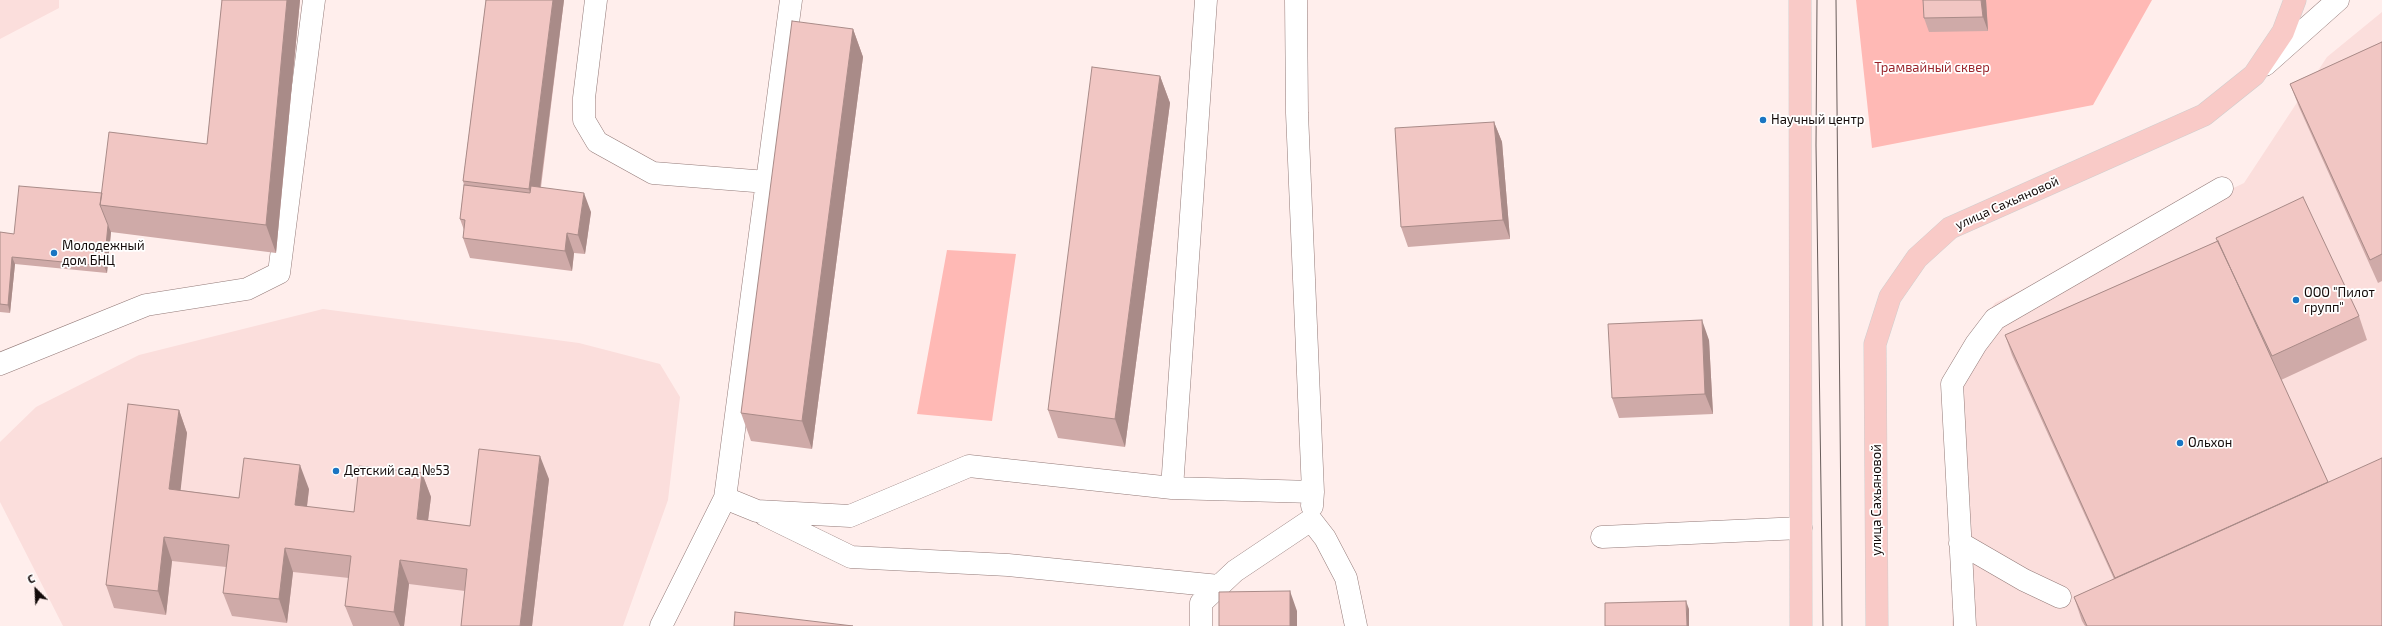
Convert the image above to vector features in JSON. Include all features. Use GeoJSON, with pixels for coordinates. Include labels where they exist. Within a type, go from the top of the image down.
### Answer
{"type":"FeatureCollection","features":[{"type":"Feature","properties":{"kind":"main road"},"geometry":{"type":"LineString","coordinates":[[1800,0],[1801,626]]}},
{"type":"Feature","properties":{"kind":"main road","name":"улица Сахьяновой"},"geometry":{"type":"LineString","coordinates":[[1878,626],[1875,344],[1890,296],[1917,258],[1950,228],[2204,114],[2254,75],[2283,32],[2295,0]]}},
{"type":"Feature","properties":{"kind":"lane"},"geometry":{"type":"LineString","coordinates":[[0,364],[146,305],[247,289],[279,273],[314,0]]}},
{"type":"Feature","properties":{"kind":"lane"},"geometry":{"type":"LineString","coordinates":[[596,0],[584,98],[584,120],[597,142],[653,173],[767,182]]}},
{"type":"Feature","properties":{"kind":"lane"},"geometry":{"type":"LineString","coordinates":[[662,626],[725,498],[791,0]]}},
{"type":"Feature","properties":{"kind":"lane"},"geometry":{"type":"LineString","coordinates":[[1172,488],[1206,0]]}},
{"type":"Feature","properties":{"kind":"lane"},"geometry":{"type":"LineString","coordinates":[[1296,0],[1297,113],[1312,492],[1311,520],[1325,538],[1346,578],[1356,626]]}},
{"type":"Feature","properties":{"kind":"lane"},"geometry":{"type":"LineString","coordinates":[[2254,75],[2338,0]]}},
{"type":"Feature","properties":{"kind":"lane"},"geometry":{"type":"LineString","coordinates":[[1965,626],[1952,384],[1976,344],[1994,319],[2222,188]]}},
{"type":"Feature","properties":{"kind":"lane"},"geometry":{"type":"LineString","coordinates":[[757,511],[850,516],[969,466],[1172,488],[1312,492]]}},
{"type":"Feature","properties":{"kind":"lane"},"geometry":{"type":"LineString","coordinates":[[725,498],[757,511],[851,557],[1008,565],[1220,586]]}},
{"type":"Feature","properties":{"kind":"lane"},"geometry":{"type":"LineString","coordinates":[[1201,626],[1201,603],[1235,571],[1311,520]]}},
{"type":"Feature","properties":{"kind":"lane"},"geometry":{"type":"LineString","coordinates":[[1602,537],[1801,528]]}},
{"type":"Feature","properties":{"kind":"lane"},"geometry":{"type":"LineString","coordinates":[[1960,543],[2024,580],[2060,597]]}},
{"type":"Feature","properties":{"kind":"shaded area"},"geometry":{"type":"Polygon","coordinates":[[[0,0],[59,0],[59,8],[0,39],[0,0]]]}},
{"type":"Feature","properties":{"kind":"shaded area"},"geometry":{"type":"Polygon","coordinates":[[[2382,12],[2382,626],[1952,626],[1962,349],[1995,303],[2244,183],[2327,57],[2382,12]]]}},
{"type":"Feature","properties":{"kind":"shaded area","name":"Детский сад №53"},"geometry":{"type":"Polygon","coordinates":[[[323,309],[579,343],[660,364],[680,397],[668,500],[623,626],[63,626],[0,502],[0,442],[36,407],[139,355],[323,309]]]}},
{"type":"Feature","properties":{"kind":"green space","name":"Трамвайный сквер"},"geometry":{"type":"Polygon","coordinates":[[[1856,0],[2152,0],[2093,105],[1872,148],[1856,0]]]}},
{"type":"Feature","properties":{"kind":"green space"},"geometry":{"type":"Polygon","coordinates":[[[947,250],[1016,254],[992,421],[917,414],[947,250]]]}},
{"type":"Feature","properties":{"kind":"building"},"geometry":{"type":"Polygon","coordinates":[[[222,0],[287,0],[266,225],[100,205],[109,132],[207,144],[222,0]]]}},
{"type":"Feature","properties":{"kind":"building"},"geometry":{"type":"Polygon","coordinates":[[[486,0],[553,0],[529,189],[463,181],[486,0]]]}},
{"type":"Feature","properties":{"kind":"building"},"geometry":{"type":"Polygon","coordinates":[[[1923,0],[1981,0],[1983,17],[1924,18],[1923,0]]]}},
{"type":"Feature","properties":{"kind":"building"},"geometry":{"type":"Polygon","coordinates":[[[792,21],[853,29],[802,421],[741,413],[792,21]]]}},
{"type":"Feature","properties":{"kind":"building"},"geometry":{"type":"Polygon","coordinates":[[[2382,42],[2382,254],[2370,260],[2290,84],[2382,42]]]}},
{"type":"Feature","properties":{"kind":"building"},"geometry":{"type":"Polygon","coordinates":[[[1092,67],[1160,76],[1115,419],[1048,410],[1092,67]]]}},
{"type":"Feature","properties":{"kind":"building"},"geometry":{"type":"Polygon","coordinates":[[[1494,122],[1503,220],[1401,227],[1395,128],[1494,122]]]}},
{"type":"Feature","properties":{"kind":"building"},"geometry":{"type":"Polygon","coordinates":[[[464,185],[530,193],[531,186],[584,193],[578,235],[567,233],[565,251],[463,238],[465,220],[460,219],[464,185]]]}},
{"type":"Feature","properties":{"kind":"building","name":"Молодежный дом БНЦ"},"geometry":{"type":"Polygon","coordinates":[[[19,186],[102,193],[100,205],[108,225],[104,266],[12,257],[8,305],[0,304],[0,232],[14,234],[19,186]]]}},
{"type":"Feature","properties":{"kind":"building","name":"ООО \"Пилот групп\""},"geometry":{"type":"Polygon","coordinates":[[[2303,197],[2359,316],[2272,356],[2216,238],[2303,197]]]}},
{"type":"Feature","properties":{"kind":"building","name":"Ольхон"},"geometry":{"type":"Polygon","coordinates":[[[2218,241],[2328,482],[2115,578],[2005,335],[2218,241]]]}},
{"type":"Feature","properties":{"kind":"building"},"geometry":{"type":"Polygon","coordinates":[[[1702,320],[1705,394],[1612,398],[1608,324],[1702,320]]]}},
{"type":"Feature","properties":{"kind":"building"},"geometry":{"type":"Polygon","coordinates":[[[128,404],[179,410],[169,489],[239,498],[244,458],[300,465],[295,505],[354,512],[359,466],[422,473],[417,519],[470,526],[479,449],[540,456],[520,626],[461,626],[467,569],[400,560],[394,612],[345,606],[351,556],[285,548],[279,599],[223,593],[229,545],[164,537],[158,591],[106,585],[128,404]]]}},
{"type":"Feature","properties":{"kind":"building"},"geometry":{"type":"Polygon","coordinates":[[[2382,458],[2382,626],[2087,626],[2074,597],[2382,458]]]}},
{"type":"Feature","properties":{"kind":"building"},"geometry":{"type":"Polygon","coordinates":[[[1290,591],[1290,626],[1219,626],[1219,592],[1290,591]]]}},
{"type":"Feature","properties":{"kind":"building"},"geometry":{"type":"Polygon","coordinates":[[[1686,601],[1687,626],[1605,626],[1605,603],[1686,601]]]}},
{"type":"Feature","properties":{"kind":"building"},"geometry":{"type":"Polygon","coordinates":[[[735,612],[853,626],[734,626],[735,612]]]}},
{"type":"Feature","properties":{"kind":"tram line"},"geometry":{"type":"LineString","coordinates":[[1817,0],[1816,145],[1823,626]]}},
{"type":"Feature","properties":{"kind":"tram line"},"geometry":{"type":"LineString","coordinates":[[1836,0],[1842,626]]}},
{"type":"Feature","properties":{"kind":"place","name":"Научный центр"},"geometry":{"type":"Point","coordinates":[1763,120]}},
{"type":"Feature","properties":{"kind":"place","name":"Молодежный дом БНЦ"},"geometry":{"type":"Point","coordinates":[54,253]}},
{"type":"Feature","properties":{"kind":"place","name":"ООО \"Пилот групп\""},"geometry":{"type":"Point","coordinates":[2296,300]}},
{"type":"Feature","properties":{"kind":"place","name":"Ольхон"},"geometry":{"type":"Point","coordinates":[2180,443]}},
{"type":"Feature","properties":{"kind":"place","name":"Детский сад №53"},"geometry":{"type":"Point","coordinates":[336,471]}}]}
